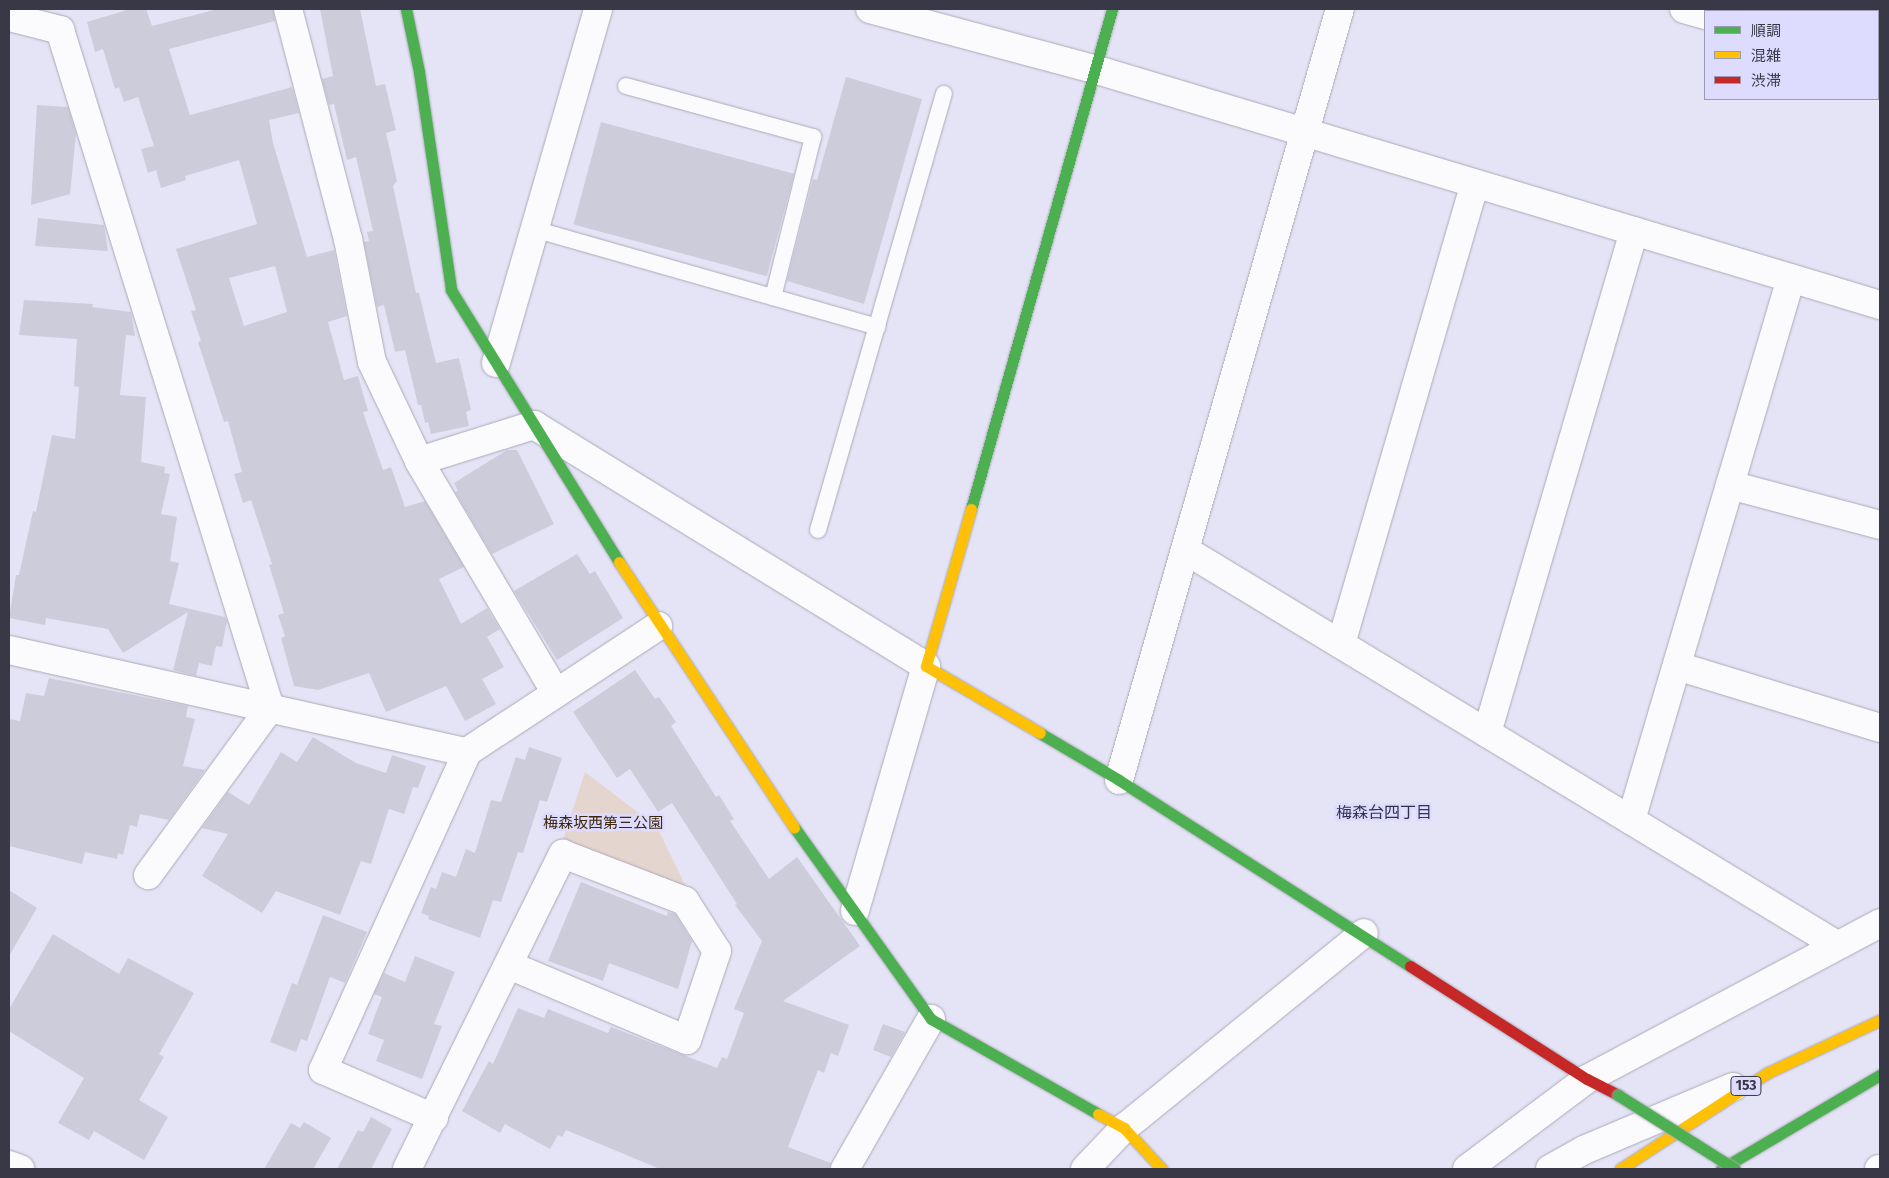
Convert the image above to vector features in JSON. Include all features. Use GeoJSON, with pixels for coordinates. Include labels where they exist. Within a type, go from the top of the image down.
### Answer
{"type":"FeatureCollection","features":[{"type":"Feature","properties":{"kind":"main road"},"geometry":{"type":"LineString","coordinates":[[406,9],[419,72],[452,290],[658,626],[854,912],[931,1020],[1124,1128],[1162,1169]]}},
{"type":"Feature","properties":{"kind":"main road"},"geometry":{"type":"LineString","coordinates":[[1112,9],[926,666],[1119,780],[1364,933],[1587,1079],[1618,1095],[1735,1169]]}},
{"type":"Feature","properties":{"kind":"main road","name":"153"},"geometry":{"type":"LineString","coordinates":[[1620,1169],[1767,1073],[1880,1020]]}},
{"type":"Feature","properties":{"kind":"main road"},"geometry":{"type":"LineString","coordinates":[[1721,1169],[1880,1075]]}},
{"type":"Feature","properties":{"kind":"street"},"geometry":{"type":"LineString","coordinates":[[288,9],[348,239],[372,362],[419,461],[556,693]]}},
{"type":"Feature","properties":{"kind":"street"},"geometry":{"type":"LineString","coordinates":[[496,363],[537,230],[598,9]]}},
{"type":"Feature","properties":{"kind":"street"},"geometry":{"type":"LineString","coordinates":[[870,9],[1094,69],[1880,305]]}},
{"type":"Feature","properties":{"kind":"street"},"geometry":{"type":"LineString","coordinates":[[1119,780],[1340,9]]}},
{"type":"Feature","properties":{"kind":"street"},"geometry":{"type":"LineString","coordinates":[[1684,9],[1704,15]]}},
{"type":"Feature","properties":{"kind":"street"},"geometry":{"type":"LineString","coordinates":[[9,17],[60,30],[270,708]]}},
{"type":"Feature","properties":{"kind":"street"},"geometry":{"type":"LineString","coordinates":[[1341,644],[1475,184]]}},
{"type":"Feature","properties":{"kind":"street"},"geometry":{"type":"LineString","coordinates":[[1487,733],[1634,231]]}},
{"type":"Feature","properties":{"kind":"street"},"geometry":{"type":"LineString","coordinates":[[1631,820],[1791,278]]}},
{"type":"Feature","properties":{"kind":"street"},"geometry":{"type":"LineString","coordinates":[[419,461],[534,425],[926,666],[854,912]]}},
{"type":"Feature","properties":{"kind":"street"},"geometry":{"type":"LineString","coordinates":[[1730,486],[1880,525]]}},
{"type":"Feature","properties":{"kind":"street"},"geometry":{"type":"LineString","coordinates":[[1185,550],[1837,945]]}},
{"type":"Feature","properties":{"kind":"street"},"geometry":{"type":"LineString","coordinates":[[434,1118],[323,1070],[467,752],[658,626]]}},
{"type":"Feature","properties":{"kind":"street"},"geometry":{"type":"LineString","coordinates":[[9,650],[467,752]]}},
{"type":"Feature","properties":{"kind":"street"},"geometry":{"type":"LineString","coordinates":[[1676,666],[1880,728]]}},
{"type":"Feature","properties":{"kind":"street"},"geometry":{"type":"LineString","coordinates":[[148,875],[270,708]]}},
{"type":"Feature","properties":{"kind":"street"},"geometry":{"type":"LineString","coordinates":[[407,1169],[434,1118],[508,965],[563,854],[685,901],[717,951],[687,1040],[508,965]]}},
{"type":"Feature","properties":{"kind":"street"},"geometry":{"type":"LineString","coordinates":[[1467,1169],[1587,1079],[1837,945],[1880,924]]}},
{"type":"Feature","properties":{"kind":"street"},"geometry":{"type":"LineString","coordinates":[[1085,1169],[1124,1128],[1364,933]]}},
{"type":"Feature","properties":{"kind":"street"},"geometry":{"type":"LineString","coordinates":[[845,1169],[931,1020]]}},
{"type":"Feature","properties":{"kind":"street"},"geometry":{"type":"LineString","coordinates":[[1550,1169],[1584,1150],[1767,1073]]}},
{"type":"Feature","properties":{"kind":"street"},"geometry":{"type":"LineString","coordinates":[[9,1165],[20,1169]]}},
{"type":"Feature","properties":{"kind":"lane"},"geometry":{"type":"LineString","coordinates":[[626,86],[813,137],[773,297]]}},
{"type":"Feature","properties":{"kind":"lane"},"geometry":{"type":"LineString","coordinates":[[818,530],[944,94]]}},
{"type":"Feature","properties":{"kind":"lane"},"geometry":{"type":"LineString","coordinates":[[537,230],[877,327]]}},
{"type":"Feature","properties":{"kind":"green space","name":"梅森坂西第三公園"},"geometry":{"type":"Polygon","coordinates":[[[585,772],[657,827],[686,887],[562,843],[585,772]]]}},
{"type":"Feature","properties":{"kind":"building"},"geometry":{"type":"Polygon","coordinates":[[[130,9],[146,9],[152,26],[218,9],[273,9],[275,21],[169,49],[190,115],[292,87],[299,113],[269,120],[273,143],[307,257],[334,250],[347,316],[328,322],[344,380],[358,376],[368,411],[363,412],[383,470],[391,467],[405,507],[425,501],[464,567],[439,579],[461,624],[487,608],[500,629],[487,637],[504,667],[482,679],[496,704],[465,721],[446,686],[386,712],[369,673],[318,690],[294,686],[281,638],[285,636],[278,615],[284,613],[269,565],[272,564],[251,500],[243,503],[234,474],[242,472],[228,421],[224,422],[198,342],[201,341],[191,311],[196,310],[176,249],[257,224],[239,160],[185,176],[186,180],[161,188],[156,170],[148,173],[141,149],[154,146],[138,97],[124,102],[119,87],[115,89],[103,49],[95,52],[87,22],[130,9]],[[275,266],[229,278],[244,326],[287,312],[275,266]]]}},
{"type":"Feature","properties":{"kind":"building"},"geometry":{"type":"Polygon","coordinates":[[[320,9],[360,9],[376,86],[385,84],[396,130],[386,133],[397,181],[393,186],[416,293],[419,293],[436,363],[459,358],[471,410],[466,412],[469,426],[431,434],[428,422],[425,423],[421,405],[418,405],[405,350],[395,352],[384,305],[377,307],[364,242],[369,241],[367,232],[373,231],[356,157],[347,160],[334,104],[329,105],[322,79],[333,76],[320,9]]]}},
{"type":"Feature","properties":{"kind":"building"},"geometry":{"type":"Polygon","coordinates":[[[846,77],[922,99],[864,304],[787,281],[813,179],[817,180],[846,77]]]}},
{"type":"Feature","properties":{"kind":"building"},"geometry":{"type":"Polygon","coordinates":[[[37,105],[68,107],[76,134],[70,194],[31,205],[37,105]]]}},
{"type":"Feature","properties":{"kind":"building"},"geometry":{"type":"Polygon","coordinates":[[[601,122],[794,174],[767,276],[574,224],[601,122]]]}},
{"type":"Feature","properties":{"kind":"building"},"geometry":{"type":"Polygon","coordinates":[[[38,218],[104,225],[108,251],[35,246],[38,218]]]}},
{"type":"Feature","properties":{"kind":"building"},"geometry":{"type":"Polygon","coordinates":[[[24,300],[93,304],[92,307],[131,312],[135,336],[126,335],[120,395],[146,397],[141,462],[165,467],[164,473],[170,474],[161,514],[177,517],[170,561],[179,563],[169,604],[225,617],[227,621],[222,647],[216,646],[212,666],[199,663],[196,676],[173,670],[188,612],[123,653],[108,629],[46,618],[45,625],[9,618],[16,575],[19,575],[33,511],[36,512],[52,435],[75,439],[79,387],[74,386],[77,339],[19,335],[24,300]]]}},
{"type":"Feature","properties":{"kind":"building"},"geometry":{"type":"Polygon","coordinates":[[[507,450],[517,450],[554,524],[492,554],[455,492],[458,491],[454,483],[507,450]]]}},
{"type":"Feature","properties":{"kind":"building"},"geometry":{"type":"Polygon","coordinates":[[[577,554],[590,574],[595,571],[623,618],[557,660],[514,591],[577,554]]]}},
{"type":"Feature","properties":{"kind":"building"},"geometry":{"type":"Polygon","coordinates":[[[635,670],[655,699],[659,697],[676,722],[671,726],[716,797],[719,795],[734,819],[730,821],[769,879],[797,857],[860,946],[783,1001],[849,1025],[838,1056],[831,1053],[824,1073],[818,1070],[788,1147],[831,1163],[829,1169],[660,1169],[566,1130],[562,1137],[558,1135],[550,1149],[505,1124],[500,1133],[462,1111],[489,1061],[493,1064],[518,1008],[544,1018],[548,1009],[608,1033],[611,1027],[717,1068],[722,1057],[727,1059],[744,1013],[734,1009],[762,941],[735,905],[737,904],[672,803],[658,812],[630,769],[617,778],[573,712],[635,670]]]}},
{"type":"Feature","properties":{"kind":"building"},"geometry":{"type":"Polygon","coordinates":[[[49,678],[188,706],[186,717],[195,719],[183,766],[205,770],[169,820],[140,814],[137,827],[130,825],[123,855],[118,853],[117,859],[85,852],[82,864],[9,846],[9,719],[20,721],[26,693],[44,696],[49,678]]]}},
{"type":"Feature","properties":{"kind":"building"},"geometry":{"type":"Polygon","coordinates":[[[313,737],[356,763],[386,773],[392,755],[426,766],[418,788],[413,787],[404,814],[389,809],[371,864],[361,861],[340,915],[276,891],[262,913],[202,876],[228,834],[202,828],[228,792],[249,805],[281,752],[297,762],[313,737]]]}},
{"type":"Feature","properties":{"kind":"building"},"geometry":{"type":"Polygon","coordinates":[[[529,747],[562,758],[547,802],[540,800],[523,853],[518,852],[501,902],[493,900],[480,938],[428,919],[429,916],[421,913],[431,887],[436,889],[442,872],[456,877],[466,849],[475,853],[491,800],[501,802],[516,757],[525,760],[529,747]]]}},
{"type":"Feature","properties":{"kind":"building"},"geometry":{"type":"Polygon","coordinates":[[[581,882],[667,916],[668,912],[675,914],[692,941],[678,989],[609,963],[603,981],[548,961],[581,882]]]}},
{"type":"Feature","properties":{"kind":"building"},"geometry":{"type":"Polygon","coordinates":[[[9,890],[37,908],[9,956],[9,890]]]}},
{"type":"Feature","properties":{"kind":"building"},"geometry":{"type":"Polygon","coordinates":[[[323,915],[367,932],[345,983],[330,977],[307,1041],[301,1039],[296,1052],[270,1042],[292,983],[297,985],[323,915]]]}},
{"type":"Feature","properties":{"kind":"building"},"geometry":{"type":"Polygon","coordinates":[[[53,934],[119,974],[128,958],[194,993],[159,1054],[164,1057],[139,1100],[168,1117],[144,1160],[94,1131],[89,1140],[58,1123],[84,1078],[9,1031],[9,1009],[53,934]]]}},
{"type":"Feature","properties":{"kind":"building"},"geometry":{"type":"Polygon","coordinates":[[[415,956],[455,972],[434,1024],[442,1026],[422,1079],[376,1061],[384,1040],[368,1034],[382,997],[374,994],[384,973],[405,982],[415,956]]]}},
{"type":"Feature","properties":{"kind":"building"},"geometry":{"type":"Polygon","coordinates":[[[883,1024],[905,1032],[891,1057],[873,1050],[883,1024]]]}},
{"type":"Feature","properties":{"kind":"building"},"geometry":{"type":"Polygon","coordinates":[[[371,1117],[392,1129],[371,1169],[337,1169],[358,1130],[363,1132],[371,1117]]]}},
{"type":"Feature","properties":{"kind":"building"},"geometry":{"type":"Polygon","coordinates":[[[304,1122],[331,1138],[313,1169],[264,1169],[291,1123],[300,1128],[304,1122]]]}},
{"type":"Feature","properties":{"kind":"traffic: fast"},"geometry":{"type":"LineString","coordinates":[[406,9],[419,72],[451,290],[619,562]]}},
{"type":"Feature","properties":{"kind":"traffic: fast"},"geometry":{"type":"LineString","coordinates":[[971,509],[1112,9]]}},
{"type":"Feature","properties":{"kind":"traffic: fast"},"geometry":{"type":"LineString","coordinates":[[1040,733],[1119,780],[1410,966]]}},
{"type":"Feature","properties":{"kind":"traffic: fast"},"geometry":{"type":"LineString","coordinates":[[794,827],[931,1019],[1098,1114]]}},
{"type":"Feature","properties":{"kind":"traffic: fast"},"geometry":{"type":"LineString","coordinates":[[1721,1169],[1880,1075]]}},
{"type":"Feature","properties":{"kind":"traffic: fast"},"geometry":{"type":"LineString","coordinates":[[1618,1095],[1735,1169]]}},
{"type":"Feature","properties":{"kind":"traffic: slow"},"geometry":{"type":"LineString","coordinates":[[971,509],[926,666],[1040,733]]}},
{"type":"Feature","properties":{"kind":"traffic: slow"},"geometry":{"type":"LineString","coordinates":[[619,562],[794,827]]}},
{"type":"Feature","properties":{"kind":"traffic: slow"},"geometry":{"type":"LineString","coordinates":[[1620,1169],[1767,1073],[1880,1020]]}},
{"type":"Feature","properties":{"kind":"traffic: slow"},"geometry":{"type":"LineString","coordinates":[[1098,1114],[1124,1128],[1162,1169]]}},
{"type":"Feature","properties":{"kind":"traffic: jam"},"geometry":{"type":"LineString","coordinates":[[1410,966],[1587,1079],[1618,1095]]}},
{"type":"Feature","properties":{"kind":"district","name":"梅森台四丁目"},"geometry":{"type":"Point","coordinates":[1384,813]}}]}
